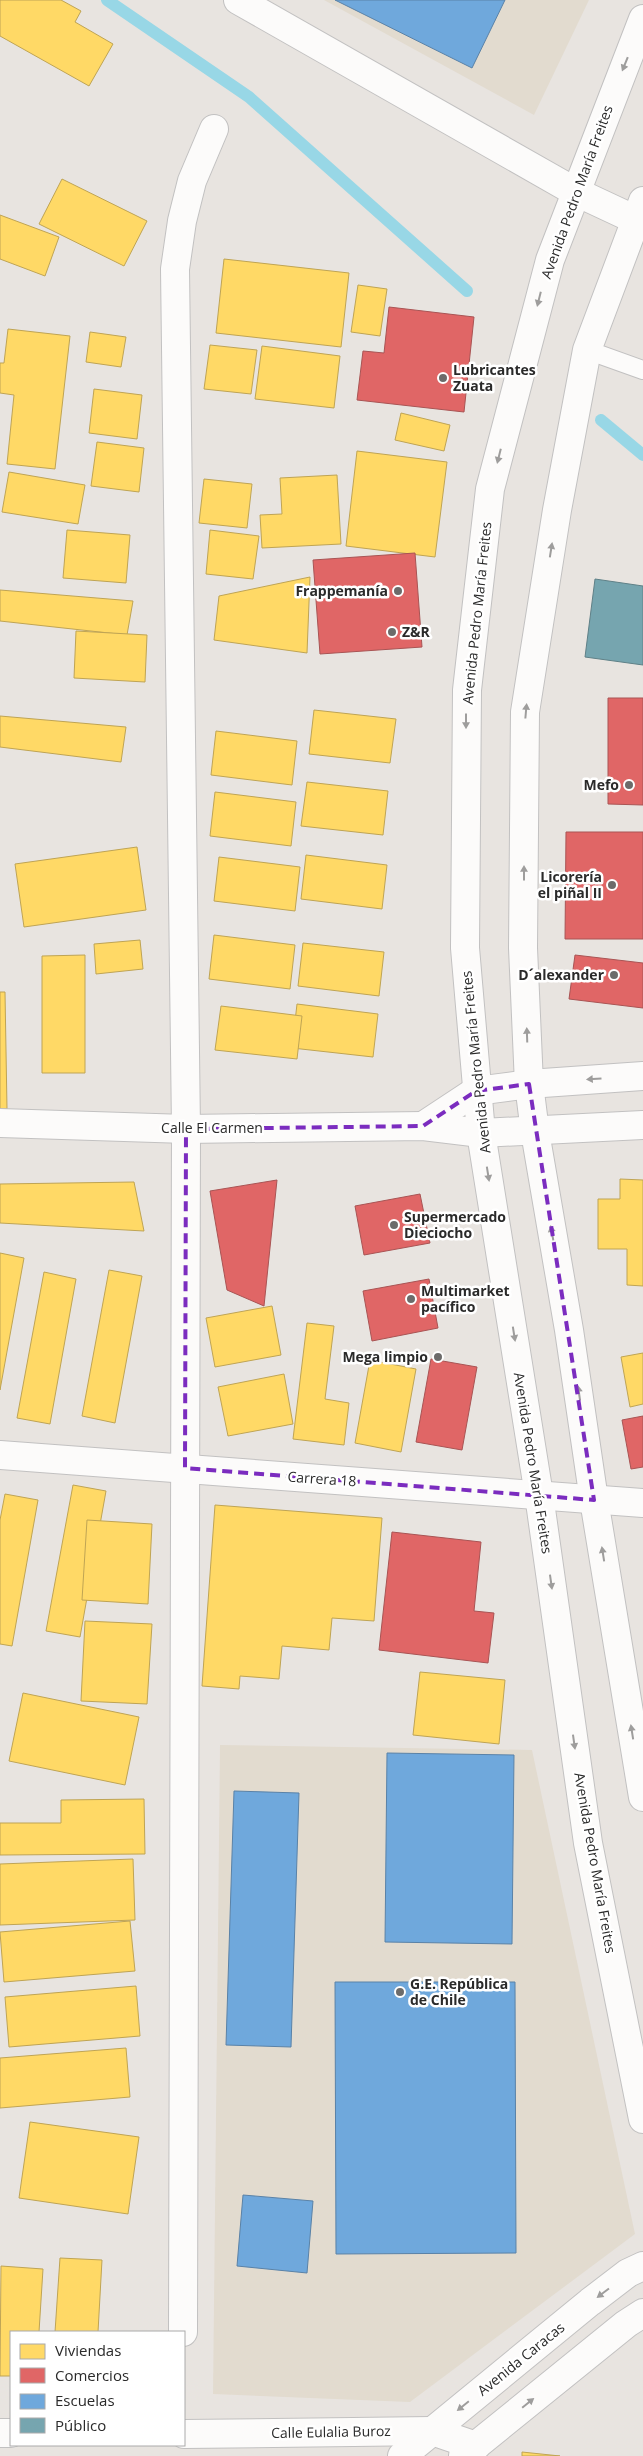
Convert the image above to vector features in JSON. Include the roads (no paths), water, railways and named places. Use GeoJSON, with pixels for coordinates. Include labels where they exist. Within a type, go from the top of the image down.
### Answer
{"type":"FeatureCollection","features":[{"type":"Feature","properties":{"kind":"street"},"geometry":{"type":"LineString","coordinates":[[238,0],[574,191],[639,210],[587,350],[557,510],[525,712],[523,948],[529,1084],[535,1132],[569,1330],[594,1500],[643,1797]]}},
{"type":"Feature","properties":{"kind":"street","name":"Avenida Pedro María Freites"},"geometry":{"type":"LineString","coordinates":[[643,19],[574,191],[550,260],[490,489],[467,690],[465,948],[481,1133],[539,1495],[588,1843],[643,2119]]}},
{"type":"Feature","properties":{"kind":"street"},"geometry":{"type":"LineString","coordinates":[[183,2331],[186,1129],[175,269],[182,221],[192,180],[214,129]]}},
{"type":"Feature","properties":{"kind":"street"},"geometry":{"type":"LineString","coordinates":[[423,1126],[476,1091],[529,1084],[643,1076]]}},
{"type":"Feature","properties":{"kind":"street","name":"Calle El Carmen"},"geometry":{"type":"LineString","coordinates":[[0,1123],[186,1129],[423,1126],[481,1133],[535,1132],[643,1125]]}},
{"type":"Feature","properties":{"kind":"street","name":"Carrera 18"},"geometry":{"type":"LineString","coordinates":[[0,1455],[643,1504]]}},
{"type":"Feature","properties":{"kind":"street","name":"Avenida Caracas"},"geometry":{"type":"LineString","coordinates":[[402,2456],[590,2302],[628,2273],[643,2266]]}},
{"type":"Feature","properties":{"kind":"street"},"geometry":{"type":"LineString","coordinates":[[470,2451],[626,2324],[643,2313]]}},
{"type":"Feature","properties":{"kind":"street","name":"Calle Eulalia Buroz"},"geometry":{"type":"LineString","coordinates":[[185,2434],[432,2431],[470,2451]]}},
{"type":"Feature","properties":{"kind":"lane"},"geometry":{"type":"LineString","coordinates":[[587,350],[643,370]]}},
{"type":"Feature","properties":{"kind":"waterway"},"geometry":{"type":"LineString","coordinates":[[107,0],[249,97],[467,291]]}},
{"type":"Feature","properties":{"kind":"waterway"},"geometry":{"type":"LineString","coordinates":[[601,420],[643,455]]}},
{"type":"Feature","properties":{"kind":"place","name":"Lubricantes Zuata"},"geometry":{"type":"Point","coordinates":[443,378]}},
{"type":"Feature","properties":{"kind":"place","name":"Frappemanía"},"geometry":{"type":"Point","coordinates":[398,591]}},
{"type":"Feature","properties":{"kind":"place","name":"Z&R"},"geometry":{"type":"Point","coordinates":[392,632]}},
{"type":"Feature","properties":{"kind":"place","name":"Mefo"},"geometry":{"type":"Point","coordinates":[629,785]}},
{"type":"Feature","properties":{"kind":"place","name":"Licorería el piñal II"},"geometry":{"type":"Point","coordinates":[612,885]}},
{"type":"Feature","properties":{"kind":"place","name":"D´alexander"},"geometry":{"type":"Point","coordinates":[614,975]}},
{"type":"Feature","properties":{"kind":"place","name":"Supermercado Dieciocho"},"geometry":{"type":"Point","coordinates":[394,1225]}},
{"type":"Feature","properties":{"kind":"place","name":"Multimarket pacífico"},"geometry":{"type":"Point","coordinates":[411,1299]}},
{"type":"Feature","properties":{"kind":"place","name":"Mega limpio"},"geometry":{"type":"Point","coordinates":[438,1357]}},
{"type":"Feature","properties":{"kind":"place","name":"G.E. República de Chile"},"geometry":{"type":"Point","coordinates":[400,1992]}}]}
